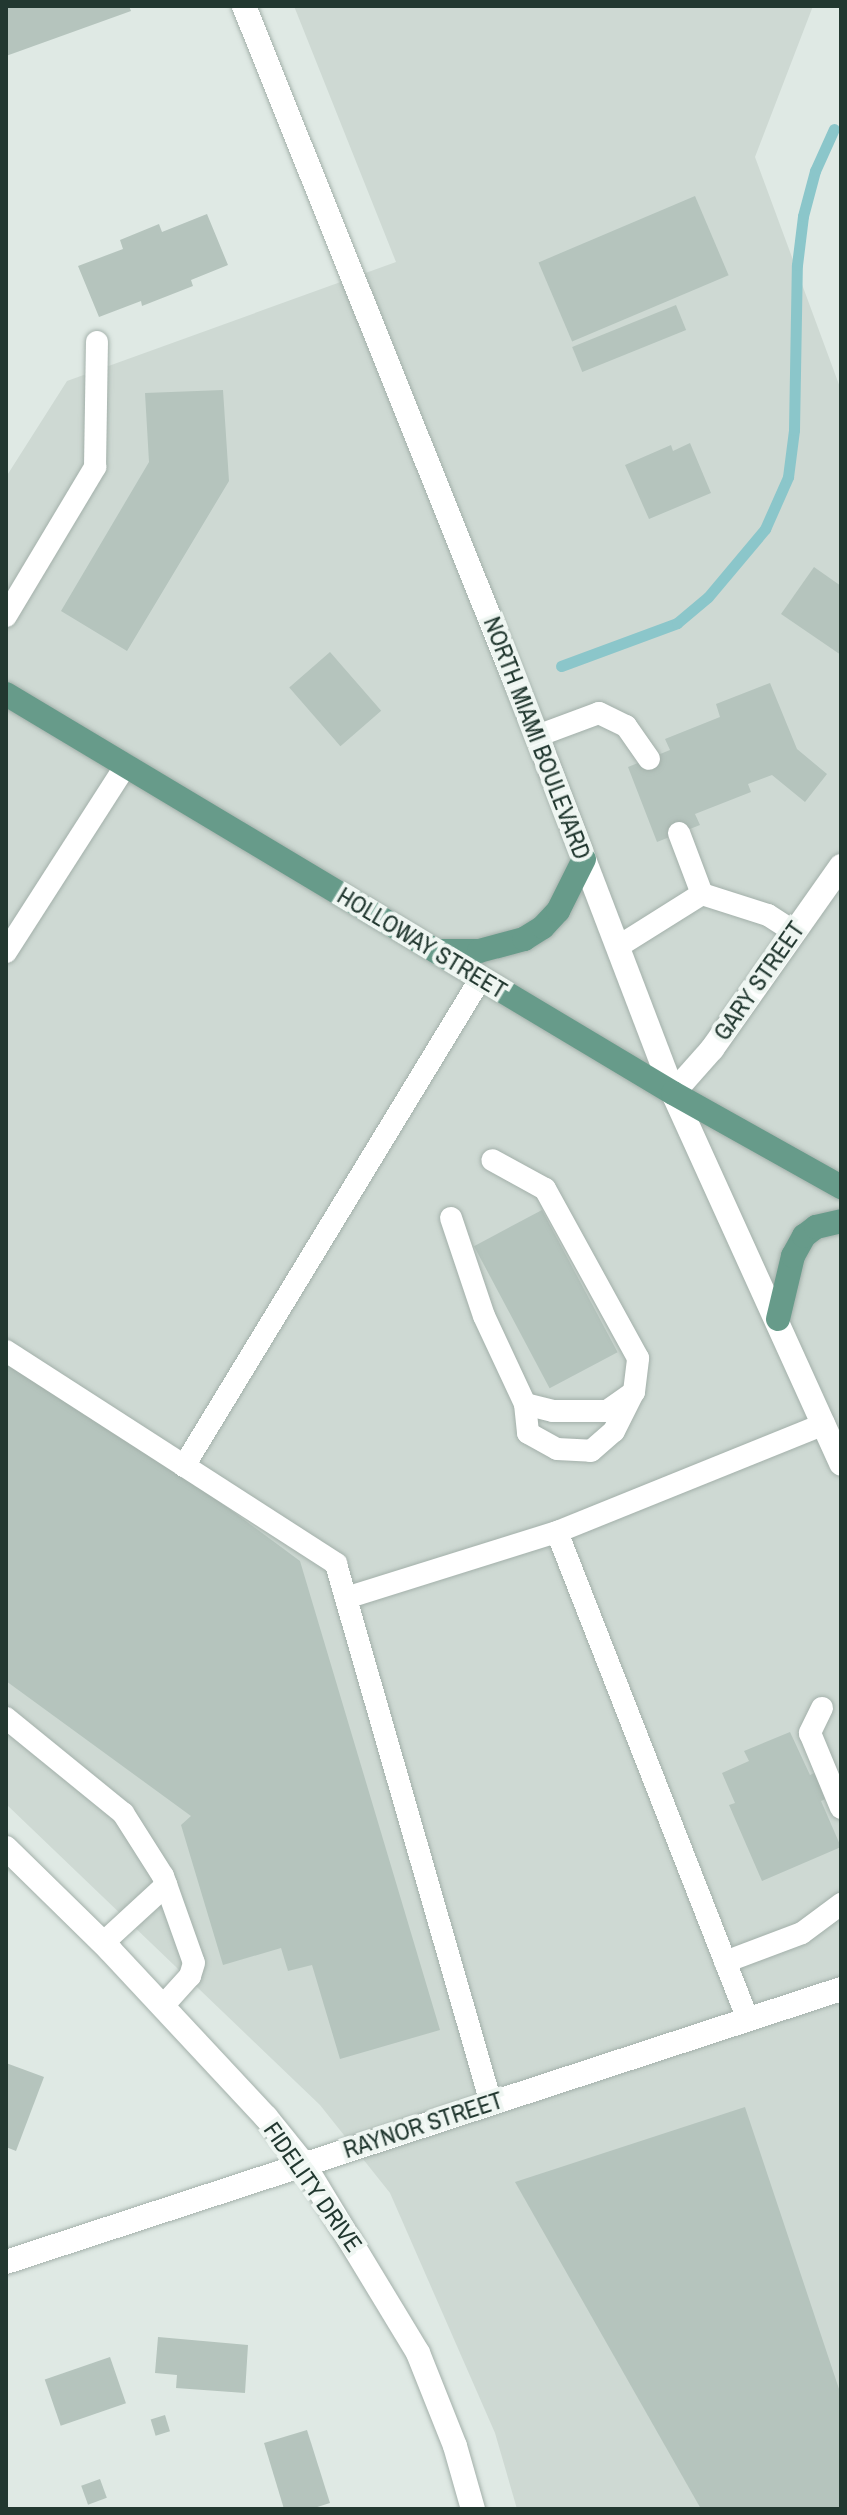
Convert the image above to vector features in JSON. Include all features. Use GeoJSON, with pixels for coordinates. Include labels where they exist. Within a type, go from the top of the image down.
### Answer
{"type":"FeatureCollection","features":[{"type":"Feature","properties":{"kind":"main road","name":"HOLLOWAY STREET"},"geometry":{"type":"LineString","coordinates":[[6,694],[673,1093],[841,1187]]}},
{"type":"Feature","properties":{"kind":"main road"},"geometry":{"type":"LineString","coordinates":[[436,951],[479,951],[524,939],[543,927],[558,911],[584,859]]}},
{"type":"Feature","properties":{"kind":"main road"},"geometry":{"type":"LineString","coordinates":[[778,1319],[793,1256],[804,1236],[816,1227],[841,1221]]}},
{"type":"Feature","properties":{"kind":"street","name":"NORTH MIAMI BOULEVARD"},"geometry":{"type":"LineString","coordinates":[[244,6],[537,736],[673,1093],[778,1319],[841,1464]]}},
{"type":"Feature","properties":{"kind":"street","name":"GARY STREET"},"geometry":{"type":"LineString","coordinates":[[673,1093],[712,1049],[841,866]]}},
{"type":"Feature","properties":{"kind":"street","name":"FIDELITY DRIVE"},"geometry":{"type":"LineString","coordinates":[[6,1848],[163,2006],[266,2117],[303,2163],[418,2353],[455,2446],[473,2509]]}},
{"type":"Feature","properties":{"kind":"street","name":"RAYNOR STREET"},"geometry":{"type":"LineString","coordinates":[[6,2262],[841,1989]]}},
{"type":"Feature","properties":{"kind":"lane"},"geometry":{"type":"LineString","coordinates":[[6,616],[95,467],[97,342]]}},
{"type":"Feature","properties":{"kind":"lane"},"geometry":{"type":"LineString","coordinates":[[537,736],[599,713],[626,726],[649,759]]}},
{"type":"Feature","properties":{"kind":"lane"},"geometry":{"type":"LineString","coordinates":[[6,952],[126,765]]}},
{"type":"Feature","properties":{"kind":"lane"},"geometry":{"type":"LineString","coordinates":[[679,833],[702,894]]}},
{"type":"Feature","properties":{"kind":"lane"},"geometry":{"type":"LineString","coordinates":[[619,946],[702,894],[768,915],[793,931]]}},
{"type":"Feature","properties":{"kind":"lane"},"geometry":{"type":"LineString","coordinates":[[184,1466],[481,978]]}},
{"type":"Feature","properties":{"kind":"lane"},"geometry":{"type":"LineString","coordinates":[[451,1218],[484,1316],[525,1404],[528,1433],[557,1449],[591,1451],[614,1431],[634,1392],[638,1358],[545,1189],[492,1160]]}},
{"type":"Feature","properties":{"kind":"lane"},"geometry":{"type":"LineString","coordinates":[[6,1351],[336,1564],[491,2103]]}},
{"type":"Feature","properties":{"kind":"lane"},"geometry":{"type":"LineString","coordinates":[[525,1404],[553,1411],[607,1411],[634,1392]]}},
{"type":"Feature","properties":{"kind":"lane"},"geometry":{"type":"LineString","coordinates":[[346,1598],[557,1532],[824,1424]]}},
{"type":"Feature","properties":{"kind":"lane"},"geometry":{"type":"LineString","coordinates":[[557,1532],[748,2020]]}},
{"type":"Feature","properties":{"kind":"lane"},"geometry":{"type":"LineString","coordinates":[[822,1708],[810,1733],[841,1808]]}},
{"type":"Feature","properties":{"kind":"lane"},"geometry":{"type":"LineString","coordinates":[[6,1718],[123,1813],[166,1885],[194,1963],[190,1976],[163,2006]]}},
{"type":"Feature","properties":{"kind":"lane"},"geometry":{"type":"LineString","coordinates":[[103,1943],[166,1885]]}},
{"type":"Feature","properties":{"kind":"lane"},"geometry":{"type":"LineString","coordinates":[[725,1962],[802,1933],[841,1904]]}},
{"type":"Feature","properties":{"kind":"shaded area"},"geometry":{"type":"Polygon","coordinates":[[[294,6],[813,6],[755,157],[841,390],[841,2509],[517,2509],[495,2433],[390,2193],[320,2105],[6,1804],[6,477],[67,381],[396,262],[294,6]]]}},
{"type":"Feature","properties":{"kind":"building"},"geometry":{"type":"Polygon","coordinates":[[[6,6],[129,6],[131,11],[6,56],[6,6]]]}},
{"type":"Feature","properties":{"kind":"building"},"geometry":{"type":"Polygon","coordinates":[[[695,196],[729,275],[572,342],[539,262],[695,196]]]}},
{"type":"Feature","properties":{"kind":"building"},"geometry":{"type":"Polygon","coordinates":[[[207,214],[228,265],[191,280],[193,286],[142,306],[141,301],[99,317],[78,266],[123,249],[120,240],[159,224],[162,232],[207,214]]]}},
{"type":"Feature","properties":{"kind":"building"},"geometry":{"type":"Polygon","coordinates":[[[676,305],[686,330],[582,372],[572,347],[676,305]]]}},
{"type":"Feature","properties":{"kind":"building"},"geometry":{"type":"Polygon","coordinates":[[[223,390],[229,481],[127,651],[61,611],[149,462],[145,393],[223,390]]]}},
{"type":"Feature","properties":{"kind":"building"},"geometry":{"type":"Polygon","coordinates":[[[690,443],[711,493],[649,519],[625,465],[671,445],[673,451],[690,443]]]}},
{"type":"Feature","properties":{"kind":"building"},"geometry":{"type":"Polygon","coordinates":[[[814,567],[841,586],[841,655],[781,614],[814,567]]]}},
{"type":"Feature","properties":{"kind":"building"},"geometry":{"type":"Polygon","coordinates":[[[330,652],[381,711],[340,746],[289,687],[330,652]]]}},
{"type":"Feature","properties":{"kind":"building"},"geometry":{"type":"Polygon","coordinates":[[[770,683],[797,749],[827,774],[805,802],[772,775],[748,784],[751,792],[695,814],[700,825],[657,842],[628,767],[670,750],[665,739],[720,717],[716,704],[770,683]]]}},
{"type":"Feature","properties":{"kind":"building"},"geometry":{"type":"Polygon","coordinates":[[[542,1210],[618,1352],[550,1388],[474,1246],[542,1210]]]}},
{"type":"Feature","properties":{"kind":"building"},"geometry":{"type":"Polygon","coordinates":[[[6,1358],[121,1429],[300,1561],[440,2030],[340,2059],[312,1965],[288,1971],[281,1948],[223,1965],[181,1825],[191,1816],[6,1681],[6,1358]]]}},
{"type":"Feature","properties":{"kind":"building"},"geometry":{"type":"Polygon","coordinates":[[[790,1732],[810,1775],[821,1770],[832,1796],[821,1801],[841,1847],[762,1881],[729,1805],[735,1803],[722,1773],[749,1761],[744,1751],[790,1732]]]}},
{"type":"Feature","properties":{"kind":"building"},"geometry":{"type":"Polygon","coordinates":[[[6,2063],[44,2077],[16,2151],[6,2147],[6,2063]]]}},
{"type":"Feature","properties":{"kind":"building"},"geometry":{"type":"Polygon","coordinates":[[[745,2107],[841,2395],[841,2509],[701,2509],[515,2182],[745,2107]]]}},
{"type":"Feature","properties":{"kind":"building"},"geometry":{"type":"Polygon","coordinates":[[[158,2337],[248,2345],[245,2393],[176,2388],[177,2375],[155,2373],[158,2337]]]}},
{"type":"Feature","properties":{"kind":"building"},"geometry":{"type":"Polygon","coordinates":[[[110,2357],[126,2403],[61,2426],[45,2379],[110,2357]]]}},
{"type":"Feature","properties":{"kind":"building"},"geometry":{"type":"Polygon","coordinates":[[[165,2415],[170,2431],[156,2436],[151,2419],[165,2415]]]}},
{"type":"Feature","properties":{"kind":"building"},"geometry":{"type":"Polygon","coordinates":[[[307,2430],[330,2503],[311,2509],[284,2509],[264,2443],[307,2430]]]}},
{"type":"Feature","properties":{"kind":"building"},"geometry":{"type":"Polygon","coordinates":[[[100,2479],[107,2498],[88,2505],[81,2486],[100,2479]]]}},
{"type":"Feature","properties":{"kind":"waterway"},"geometry":{"type":"LineString","coordinates":[[561,666],[677,623],[708,597],[765,529],[788,477],[794,430],[797,265],[803,216],[815,171],[834,129]]}}]}
